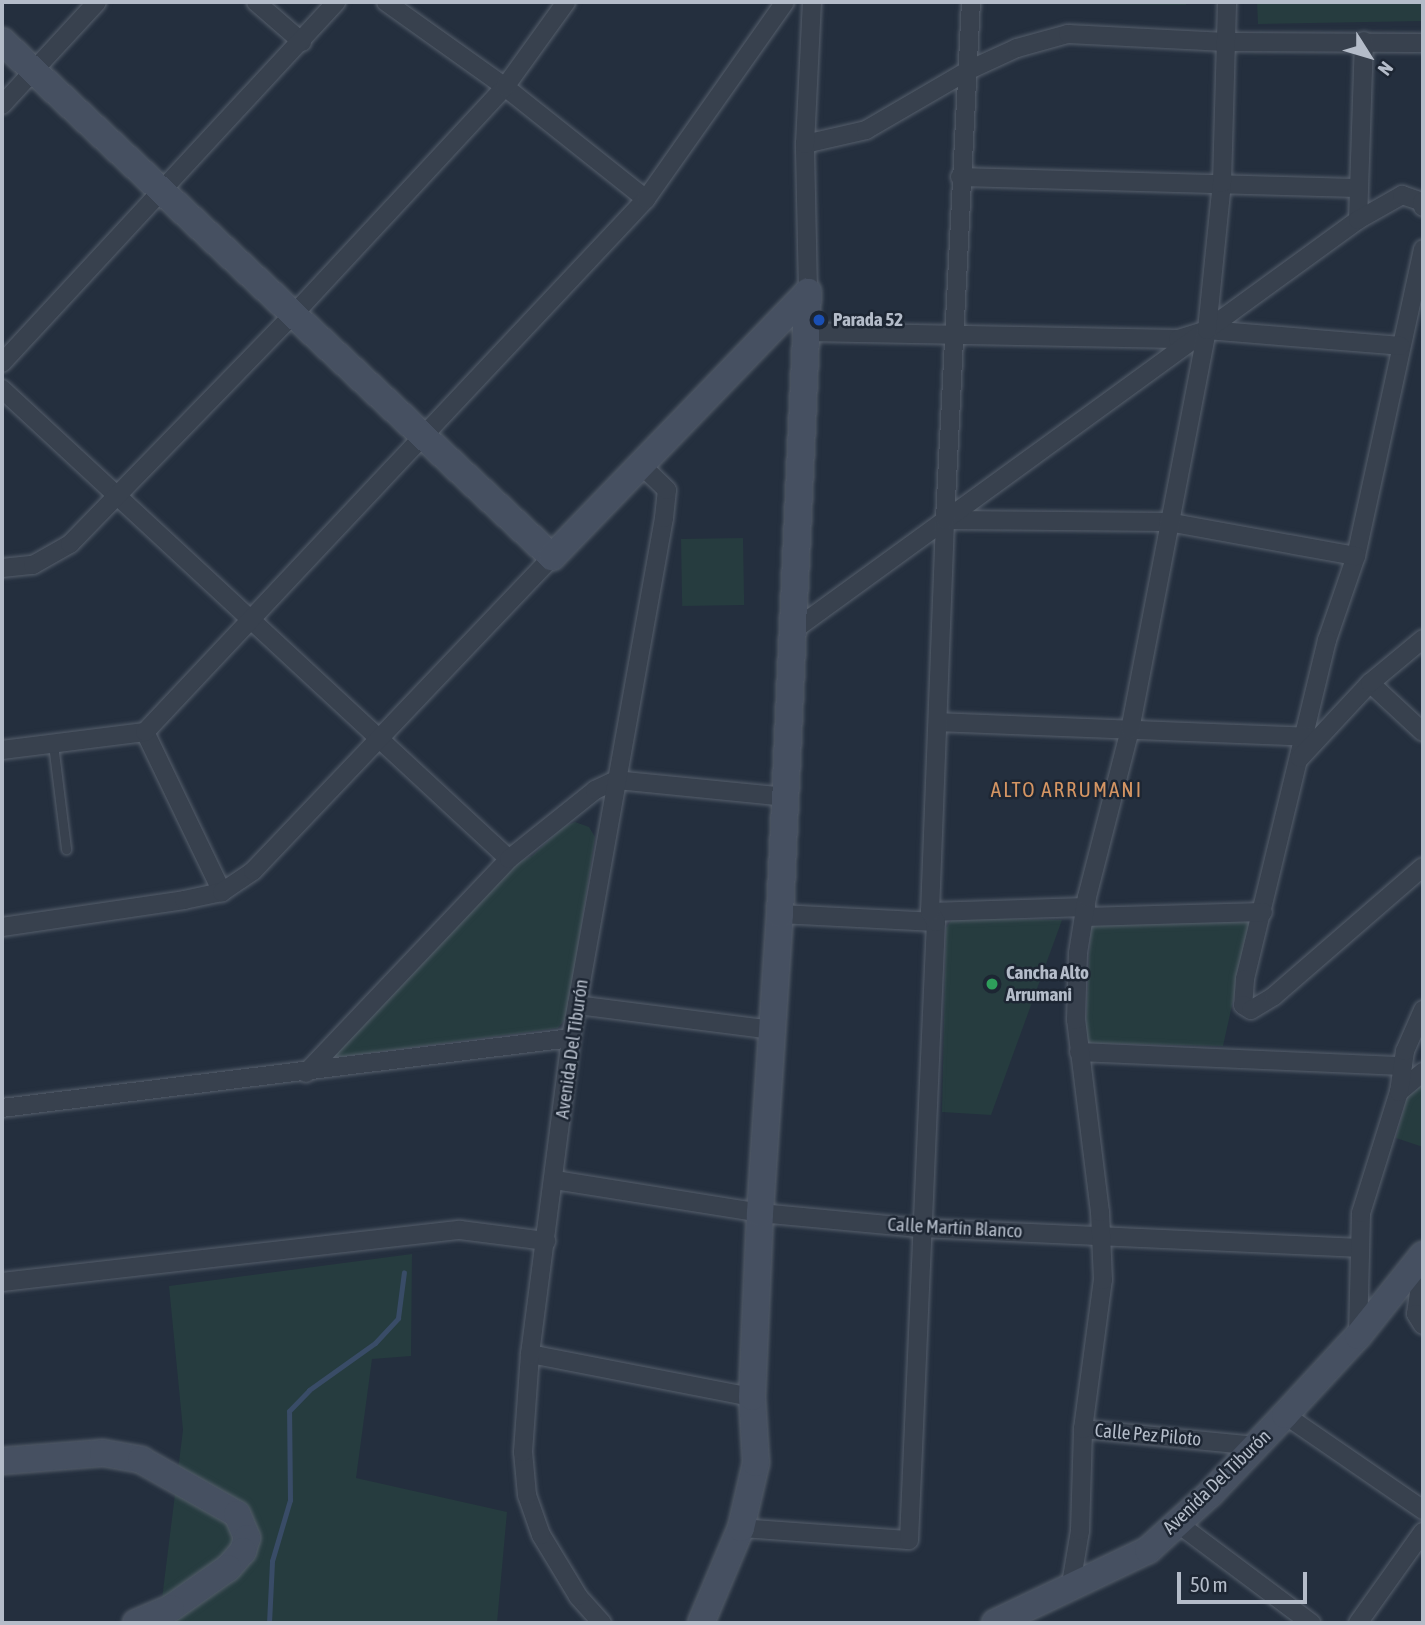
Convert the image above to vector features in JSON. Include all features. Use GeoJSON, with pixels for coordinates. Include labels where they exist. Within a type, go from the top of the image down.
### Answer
{"type":"FeatureCollection","features":[{"type":"Feature","properties":{"kind":"street"},"geometry":{"type":"LineString","coordinates":[[2,105],[32,69],[97,2]]}},
{"type":"Feature","properties":{"kind":"street"},"geometry":{"type":"LineString","coordinates":[[256,2],[302,42]]}},
{"type":"Feature","properties":{"kind":"street"},"geometry":{"type":"LineString","coordinates":[[2,363],[302,42],[335,2]]}},
{"type":"Feature","properties":{"kind":"street"},"geometry":{"type":"LineString","coordinates":[[386,2],[505,87],[646,199]]}},
{"type":"Feature","properties":{"kind":"street"},"geometry":{"type":"LineString","coordinates":[[2,568],[53,557],[116,496],[293,315],[505,87],[566,2]]}},
{"type":"Feature","properties":{"kind":"street"},"geometry":{"type":"LineString","coordinates":[[2,750],[145,732],[646,199],[785,2]]}},
{"type":"Feature","properties":{"kind":"street"},"geometry":{"type":"LineString","coordinates":[[701,1623],[741,1528],[756,1463],[752,1397],[760,1213],[780,914],[807,332],[805,144],[812,2]]}},
{"type":"Feature","properties":{"kind":"street"},"geometry":{"type":"LineString","coordinates":[[741,1528],[909,1539],[945,520],[960,177],[969,70],[971,2]]}},
{"type":"Feature","properties":{"kind":"street"},"geometry":{"type":"LineString","coordinates":[[1070,1590],[1080,1531],[1083,1429],[1103,1280],[1101,1235],[1079,1052],[1078,967],[1085,912],[1130,730],[1207,330],[1222,184],[1227,2]]}},
{"type":"Feature","properties":{"kind":"street"},"geometry":{"type":"LineString","coordinates":[[805,144],[866,130],[969,70],[1017,48],[1068,34],[1226,41],[1423,43]]}},
{"type":"Feature","properties":{"kind":"street"},"geometry":{"type":"LineString","coordinates":[[2,41],[552,557]]}},
{"type":"Feature","properties":{"kind":"street"},"geometry":{"type":"LineString","coordinates":[[1358,220],[1356,188],[1364,41]]}},
{"type":"Feature","properties":{"kind":"street"},"geometry":{"type":"LineString","coordinates":[[960,177],[1356,188]]}},
{"type":"Feature","properties":{"kind":"street"},"geometry":{"type":"LineString","coordinates":[[794,631],[1358,220],[1402,195],[1422,202],[1423,207]]}},
{"type":"Feature","properties":{"kind":"street"},"geometry":{"type":"LineString","coordinates":[[1423,249],[1356,556],[1327,640],[1242,994],[1243,1005],[1251,1010],[1274,996],[1423,867]]}},
{"type":"Feature","properties":{"kind":"street"},"geometry":{"type":"LineString","coordinates":[[2,927],[222,892],[253,871],[808,292]]}},
{"type":"Feature","properties":{"kind":"street"},"geometry":{"type":"LineString","coordinates":[[807,332],[1178,340],[1207,330],[1400,346]]}},
{"type":"Feature","properties":{"kind":"street"},"geometry":{"type":"LineString","coordinates":[[2,389],[248,621],[509,859]]}},
{"type":"Feature","properties":{"kind":"street","name":"Avenida Del Tiburón"},"geometry":{"type":"LineString","coordinates":[[602,1623],[578,1597],[541,1535],[527,1495],[523,1452],[530,1354],[555,1180],[571,1038],[666,504],[667,490],[643,467]]}},
{"type":"Feature","properties":{"kind":"street"},"geometry":{"type":"LineString","coordinates":[[945,520],[1168,522],[1356,556]]}},
{"type":"Feature","properties":{"kind":"street"},"geometry":{"type":"LineString","coordinates":[[1300,758],[1370,684],[1423,639]]}},
{"type":"Feature","properties":{"kind":"street"},"geometry":{"type":"LineString","coordinates":[[1370,684],[1423,732]]}},
{"type":"Feature","properties":{"kind":"street"},"geometry":{"type":"LineString","coordinates":[[937,722],[1305,737]]}},
{"type":"Feature","properties":{"kind":"street"},"geometry":{"type":"LineString","coordinates":[[145,732],[222,892]]}},
{"type":"Feature","properties":{"kind":"street"},"geometry":{"type":"LineString","coordinates":[[306,1073],[509,859],[595,790],[616,780],[785,797]]}},
{"type":"Feature","properties":{"kind":"street"},"geometry":{"type":"LineString","coordinates":[[780,914],[933,917],[1085,912],[1263,912]]}},
{"type":"Feature","properties":{"kind":"street"},"geometry":{"type":"LineString","coordinates":[[577,1005],[771,1030]]}},
{"type":"Feature","properties":{"kind":"street"},"geometry":{"type":"LineString","coordinates":[[1358,1336],[1358,1248],[1361,1213],[1399,1093],[1403,1066],[1423,1010]]}},
{"type":"Feature","properties":{"kind":"street"},"geometry":{"type":"LineString","coordinates":[[2,1108],[306,1073],[571,1038]]}},
{"type":"Feature","properties":{"kind":"street"},"geometry":{"type":"LineString","coordinates":[[1079,1052],[1403,1066]]}},
{"type":"Feature","properties":{"kind":"street"},"geometry":{"type":"LineString","coordinates":[[1399,1093],[1423,1072]]}},
{"type":"Feature","properties":{"kind":"street","name":"Calle Martín Blanco"},"geometry":{"type":"LineString","coordinates":[[555,1180],[760,1213],[919,1227],[1358,1248]]}},
{"type":"Feature","properties":{"kind":"street"},"geometry":{"type":"LineString","coordinates":[[2,1282],[460,1230],[546,1241]]}},
{"type":"Feature","properties":{"kind":"street","name":"Avenida Del Tiburón"},"geometry":{"type":"LineString","coordinates":[[995,1623],[1070,1590],[1148,1550],[1210,1494],[1285,1415],[1358,1336],[1423,1255]]}},
{"type":"Feature","properties":{"kind":"street"},"geometry":{"type":"LineString","coordinates":[[1423,1265],[1416,1314],[1423,1325]]}},
{"type":"Feature","properties":{"kind":"street"},"geometry":{"type":"LineString","coordinates":[[530,1354],[752,1397]]}},
{"type":"Feature","properties":{"kind":"street"},"geometry":{"type":"LineString","coordinates":[[1285,1415],[1423,1510]]}},
{"type":"Feature","properties":{"kind":"street","name":"Calle Pez Piloto"},"geometry":{"type":"LineString","coordinates":[[1083,1429],[1255,1446]]}},
{"type":"Feature","properties":{"kind":"street"},"geometry":{"type":"LineString","coordinates":[[2,1461],[93,1453],[141,1460],[237,1514],[247,1538],[228,1567],[171,1608],[136,1623]]}},
{"type":"Feature","properties":{"kind":"street"},"geometry":{"type":"LineString","coordinates":[[1176,1522],[1311,1623]]}},
{"type":"Feature","properties":{"kind":"street"},"geometry":{"type":"LineString","coordinates":[[1359,1623],[1423,1532]]}},
{"type":"Feature","properties":{"kind":"lane"},"geometry":{"type":"LineString","coordinates":[[53,744],[66,849]]}},
{"type":"Feature","properties":{"kind":"green space"},"geometry":{"type":"Polygon","coordinates":[[[1186,2],[1186,5],[1069,4],[1186,2]]]}},
{"type":"Feature","properties":{"kind":"green space"},"geometry":{"type":"Polygon","coordinates":[[[1257,2],[1423,2],[1423,21],[1258,24],[1257,2]]]}},
{"type":"Feature","properties":{"kind":"green space"},"geometry":{"type":"Polygon","coordinates":[[[743,538],[744,605],[682,606],[681,539],[743,538]]]}},
{"type":"Feature","properties":{"kind":"green space"},"geometry":{"type":"Polygon","coordinates":[[[575,822],[589,827],[595,837],[567,1017],[558,1028],[332,1058],[514,864],[532,856],[563,827],[575,822]]]}},
{"type":"Feature","properties":{"kind":"green space"},"geometry":{"type":"Polygon","coordinates":[[[953,918],[1062,920],[991,1115],[942,1112],[946,928],[953,918]]]}},
{"type":"Feature","properties":{"kind":"green space"},"geometry":{"type":"Polygon","coordinates":[[[1251,920],[1223,1046],[1085,1043],[1091,922],[1251,920]]]}},
{"type":"Feature","properties":{"kind":"green space"},"geometry":{"type":"Polygon","coordinates":[[[1423,1084],[1423,1147],[1396,1138],[1407,1097],[1423,1084]]]}},
{"type":"Feature","properties":{"kind":"green space"},"geometry":{"type":"Polygon","coordinates":[[[412,1254],[411,1356],[372,1359],[356,1478],[507,1512],[497,1623],[159,1623],[183,1430],[169,1286],[412,1254]]]}},
{"type":"Feature","properties":{"kind":"waterway"},"geometry":{"type":"LineString","coordinates":[[269,1623],[272,1561],[290,1500],[289,1411],[309,1390],[375,1343],[398,1318],[404,1272]]}},
{"type":"Feature","properties":{"kind":"place","name":"Parada 52"},"geometry":{"type":"Point","coordinates":[819,320]}},
{"type":"Feature","properties":{"kind":"place","name":"Cancha Alto Arrumani"},"geometry":{"type":"Point","coordinates":[992,984]}},
{"type":"Feature","properties":{"kind":"district","name":"ALTO ARRUMANI"},"geometry":{"type":"Point","coordinates":[1067,789]}}]}
